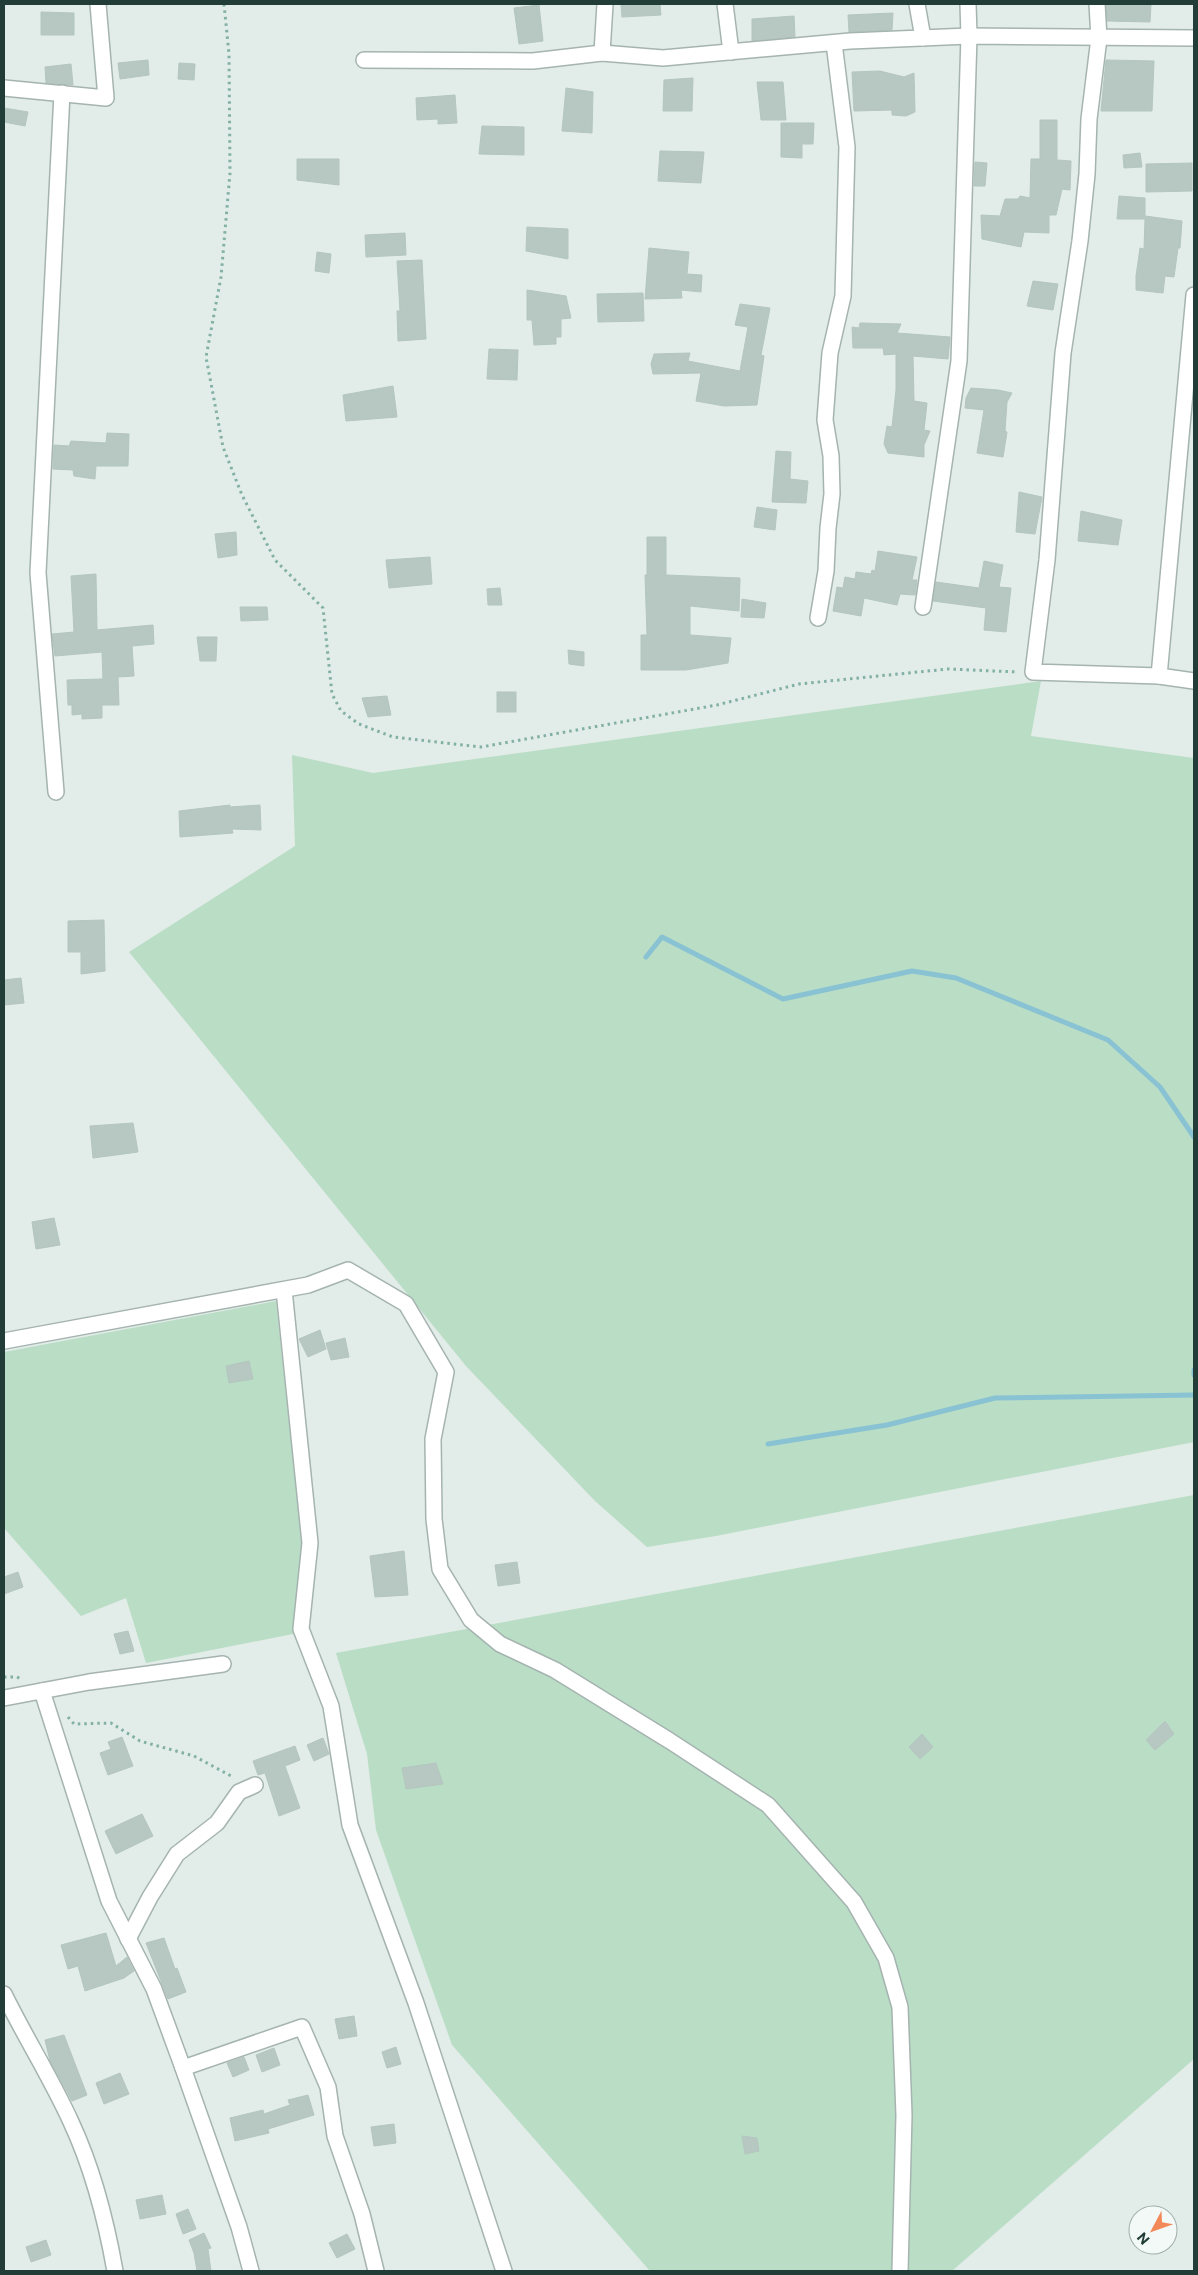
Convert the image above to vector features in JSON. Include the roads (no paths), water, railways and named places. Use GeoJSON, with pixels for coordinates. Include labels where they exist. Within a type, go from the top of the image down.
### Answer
{"type":"FeatureCollection","features":[{"type":"Feature","properties":{"kind":"street"},"geometry":{"type":"LineString","coordinates":[[4,88],[106,98],[98,4]]}},
{"type":"Feature","properties":{"kind":"street"},"geometry":{"type":"LineString","coordinates":[[602,53],[604,4]]}},
{"type":"Feature","properties":{"kind":"street"},"geometry":{"type":"LineString","coordinates":[[725,4],[731,52]]}},
{"type":"Feature","properties":{"kind":"street"},"geometry":{"type":"LineString","coordinates":[[917,4],[923,38]]}},
{"type":"Feature","properties":{"kind":"street"},"geometry":{"type":"LineString","coordinates":[[923,607],[958,361],[970,36],[968,4]]}},
{"type":"Feature","properties":{"kind":"street"},"geometry":{"type":"LineString","coordinates":[[1097,4],[1099,38],[1089,119],[1087,174],[1080,241],[1063,353],[1047,560],[1033,672],[1159,676],[1194,681]]}},
{"type":"Feature","properties":{"kind":"street"},"geometry":{"type":"LineString","coordinates":[[364,60],[533,61],[602,53],[663,58],[834,43],[970,36],[1194,38]]}},
{"type":"Feature","properties":{"kind":"street"},"geometry":{"type":"LineString","coordinates":[[818,618],[826,571],[832,494],[831,456],[825,420],[830,353],[843,296],[846,147],[834,43]]}},
{"type":"Feature","properties":{"kind":"street"},"geometry":{"type":"LineString","coordinates":[[56,792],[38,573],[62,93]]}},
{"type":"Feature","properties":{"kind":"street"},"geometry":{"type":"LineString","coordinates":[[1159,676],[1194,295]]}},
{"type":"Feature","properties":{"kind":"street"},"geometry":{"type":"LineString","coordinates":[[4,1341],[284,1290],[308,1285],[348,1270],[406,1304],[446,1372],[433,1439],[434,1519],[440,1569],[470,1620],[500,1644],[555,1670],[678,1746],[768,1805],[854,1902],[886,1958],[900,2007],[904,2115],[900,2271]]}},
{"type":"Feature","properties":{"kind":"street"},"geometry":{"type":"LineString","coordinates":[[284,1290],[310,1543],[301,1629],[331,1706],[350,1825],[416,2003],[504,2271]]}},
{"type":"Feature","properties":{"kind":"street"},"geometry":{"type":"LineString","coordinates":[[4,1698],[89,1682],[223,1664]]}},
{"type":"Feature","properties":{"kind":"street"},"geometry":{"type":"LineString","coordinates":[[42,1690],[109,1901],[154,1989],[239,2227],[251,2271]]}},
{"type":"Feature","properties":{"kind":"street"},"geometry":{"type":"LineString","coordinates":[[128,1939],[150,1897],[177,1854],[217,1823],[239,1792],[255,1785]]}},
{"type":"Feature","properties":{"kind":"street"},"geometry":{"type":"LineString","coordinates":[[4,1994],[71,2123],[93,2178],[108,2232],[115,2271]]}},
{"type":"Feature","properties":{"kind":"street"},"geometry":{"type":"LineString","coordinates":[[183,2068],[302,2027],[328,2087],[335,2136],[362,2214],[376,2271]]}},
{"type":"Feature","properties":{"kind":"waterway"},"geometry":{"type":"LineString","coordinates":[[646,957],[662,937],[783,999],[912,971],[956,978],[1108,1040],[1160,1087],[1194,1137]]}},
{"type":"Feature","properties":{"kind":"waterway"},"geometry":{"type":"LineString","coordinates":[[1194,1370],[1194,1375]]}},
{"type":"Feature","properties":{"kind":"waterway"},"geometry":{"type":"LineString","coordinates":[[768,1444],[887,1425],[995,1398],[1194,1395]]}}]}
